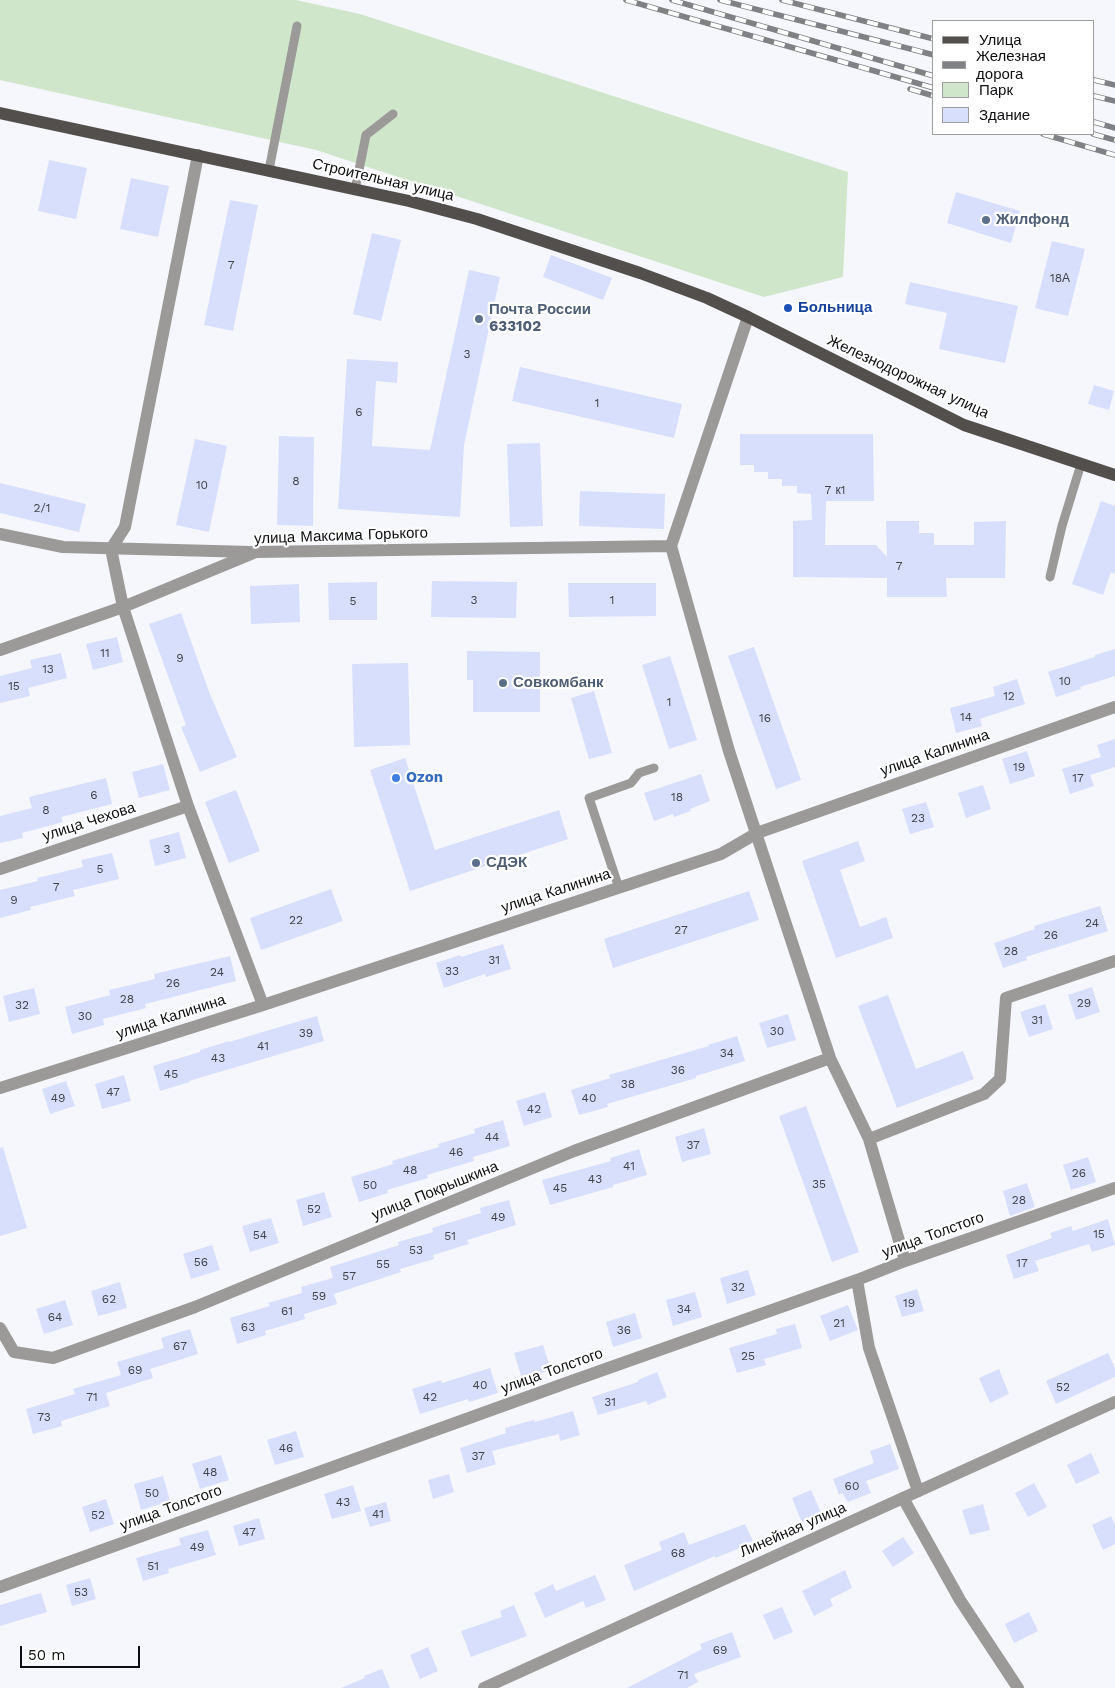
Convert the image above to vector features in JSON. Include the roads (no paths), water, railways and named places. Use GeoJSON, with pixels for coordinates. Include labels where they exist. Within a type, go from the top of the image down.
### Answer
{"type":"FeatureCollection","features":[{"type":"Feature","properties":{"kind":"main road","name":"Строительная улица"},"geometry":{"type":"LineString","coordinates":[[0,113],[409,201],[477,219],[640,273],[707,298],[748,317]]}},
{"type":"Feature","properties":{"kind":"main road","name":"Железнодорожная улица"},"geometry":{"type":"LineString","coordinates":[[748,317],[964,424],[1115,475]]}},
{"type":"Feature","properties":{"kind":"street"},"geometry":{"type":"LineString","coordinates":[[198,155],[125,527],[111,550],[123,607],[188,806],[263,1004]]}},
{"type":"Feature","properties":{"kind":"street"},"geometry":{"type":"LineString","coordinates":[[748,317],[671,546],[729,751],[830,1058],[869,1139],[906,1261]]}},
{"type":"Feature","properties":{"kind":"street"},"geometry":{"type":"LineString","coordinates":[[0,534],[64,547],[111,550],[256,552]]}},
{"type":"Feature","properties":{"kind":"street","name":"улица Максима Горького"},"geometry":{"type":"LineString","coordinates":[[0,650],[123,607],[256,552],[671,546]]}},
{"type":"Feature","properties":{"kind":"street","name":"улица Калинина"},"geometry":{"type":"LineString","coordinates":[[0,1088],[721,854],[757,833],[1115,707]]}},
{"type":"Feature","properties":{"kind":"street","name":"улица Чехова"},"geometry":{"type":"LineString","coordinates":[[0,869],[188,806]]}},
{"type":"Feature","properties":{"kind":"street"},"geometry":{"type":"LineString","coordinates":[[869,1139],[984,1094],[1000,1079],[1006,998],[1115,961]]}},
{"type":"Feature","properties":{"kind":"street","name":"улица Покрышкина"},"geometry":{"type":"LineString","coordinates":[[0,1328],[14,1352],[53,1358],[195,1307],[574,1152],[830,1058]]}},
{"type":"Feature","properties":{"kind":"street","name":"улица Толстого"},"geometry":{"type":"LineString","coordinates":[[0,1587],[906,1261],[1115,1188]]}},
{"type":"Feature","properties":{"kind":"street"},"geometry":{"type":"LineString","coordinates":[[857,1280],[869,1348],[918,1491]]}},
{"type":"Feature","properties":{"kind":"street","name":"Линейная улица"},"geometry":{"type":"LineString","coordinates":[[484,1688],[1115,1402]]}},
{"type":"Feature","properties":{"kind":"street"},"geometry":{"type":"LineString","coordinates":[[903,1498],[960,1600],[1018,1688]]}},
{"type":"Feature","properties":{"kind":"lane"},"geometry":{"type":"LineString","coordinates":[[269,170],[297,26]]}},
{"type":"Feature","properties":{"kind":"lane"},"geometry":{"type":"LineString","coordinates":[[355,190],[366,135],[393,114]]}},
{"type":"Feature","properties":{"kind":"lane"},"geometry":{"type":"LineString","coordinates":[[1050,577],[1062,526],[1081,464]]}},
{"type":"Feature","properties":{"kind":"lane"},"geometry":{"type":"LineString","coordinates":[[619,888],[589,798],[631,782],[639,773],[654,768]]}},
{"type":"Feature","properties":{"kind":"railway"},"geometry":{"type":"LineString","coordinates":[[626,0],[932,87]]}},
{"type":"Feature","properties":{"kind":"railway"},"geometry":{"type":"LineString","coordinates":[[672,0],[932,75]]}},
{"type":"Feature","properties":{"kind":"railway"},"geometry":{"type":"LineString","coordinates":[[720,0],[932,54]]}},
{"type":"Feature","properties":{"kind":"railway"},"geometry":{"type":"LineString","coordinates":[[782,0],[932,38]]}},
{"type":"Feature","properties":{"kind":"railway"},"geometry":{"type":"LineString","coordinates":[[1095,80],[1115,85]]}},
{"type":"Feature","properties":{"kind":"railway"},"geometry":{"type":"LineString","coordinates":[[910,89],[932,95]]}},
{"type":"Feature","properties":{"kind":"railway"},"geometry":{"type":"LineString","coordinates":[[1095,96],[1115,101]]}},
{"type":"Feature","properties":{"kind":"railway"},"geometry":{"type":"LineString","coordinates":[[1095,122],[1115,128]]}},
{"type":"Feature","properties":{"kind":"railway"},"geometry":{"type":"LineString","coordinates":[[1046,135],[1115,155]]}},
{"type":"Feature","properties":{"kind":"railway"},"geometry":{"type":"LineString","coordinates":[[1095,135],[1115,140]]}},
{"type":"Feature","properties":{"kind":"place","name":"Жилфонд"},"geometry":{"type":"Point","coordinates":[986,220]}},
{"type":"Feature","properties":{"kind":"place","name":"Больница"},"geometry":{"type":"Point","coordinates":[788,308]}},
{"type":"Feature","properties":{"kind":"place","name":"Почта России 633102"},"geometry":{"type":"Point","coordinates":[479,319]}},
{"type":"Feature","properties":{"kind":"place","name":"Совкомбанк"},"geometry":{"type":"Point","coordinates":[503,683]}},
{"type":"Feature","properties":{"kind":"place","name":"Ozon"},"geometry":{"type":"Point","coordinates":[396,778]}},
{"type":"Feature","properties":{"kind":"place","name":"СДЭК"},"geometry":{"type":"Point","coordinates":[476,863]}}]}
